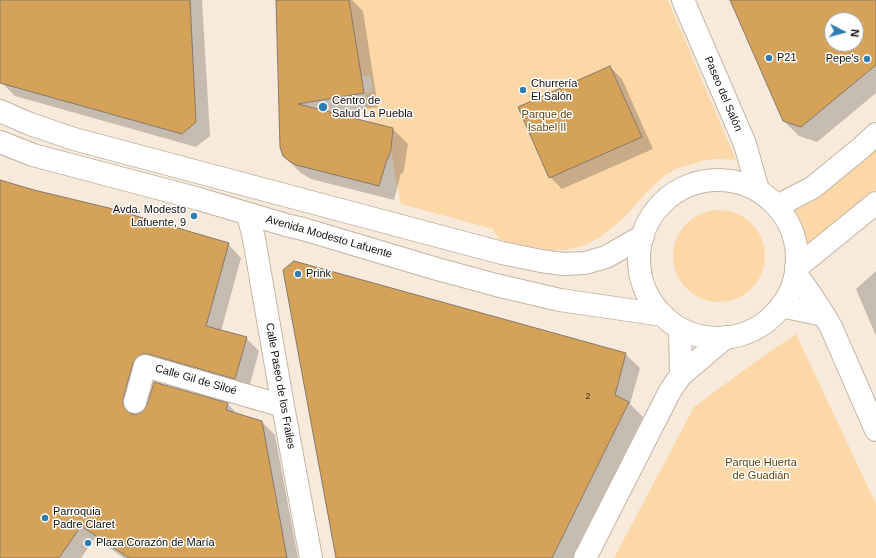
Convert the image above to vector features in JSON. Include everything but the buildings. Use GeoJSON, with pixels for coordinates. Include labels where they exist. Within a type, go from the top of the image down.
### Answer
{"type":"FeatureCollection","features":[{"type":"Feature","properties":{"kind":"main road","name":"Paseo del Salón"},"geometry":{"type":"LineString","coordinates":[[683,0],[745,144],[758,190]]}},
{"type":"Feature","properties":{"kind":"main road"},"geometry":{"type":"LineString","coordinates":[[0,111],[30,124],[74,139],[510,255],[562,264],[585,263],[606,256],[642,236]]}},
{"type":"Feature","properties":{"kind":"main road"},"geometry":{"type":"LineString","coordinates":[[777,206],[812,188],[876,134]]}},
{"type":"Feature","properties":{"kind":"main road","name":"Avenida Modesto Lafuente"},"geometry":{"type":"LineString","coordinates":[[0,142],[33,155],[303,229],[496,285],[560,300],[663,315]]}},
{"type":"Feature","properties":{"kind":"main road"},"geometry":{"type":"LineString","coordinates":[[712,179],[736,181],[758,190],[777,206],[787,220],[793,235],[796,251],[796,271],[792,290],[781,306],[765,322],[746,332],[726,337],[701,336],[680,329],[663,315],[650,298],[642,278],[639,257],[642,236],[652,215],[668,197],[689,185],[712,179]]}},
{"type":"Feature","properties":{"kind":"main road"},"geometry":{"type":"LineString","coordinates":[[796,271],[876,203]]}},
{"type":"Feature","properties":{"kind":"main road","name":"Calle Paseo de los Frailes"},"geometry":{"type":"LineString","coordinates":[[248,214],[254,239],[311,558]]}},
{"type":"Feature","properties":{"kind":"main road"},"geometry":{"type":"LineString","coordinates":[[796,271],[824,315],[876,430]]}},
{"type":"Feature","properties":{"kind":"main road"},"geometry":{"type":"LineString","coordinates":[[781,306],[824,315]]}},
{"type":"Feature","properties":{"kind":"main road"},"geometry":{"type":"LineString","coordinates":[[680,329],[681,375]]}},
{"type":"Feature","properties":{"kind":"main road"},"geometry":{"type":"LineString","coordinates":[[584,558],[670,391],[681,375],[726,337]]}},
{"type":"Feature","properties":{"kind":"main road","name":"Calle Gil de Siloé"},"geometry":{"type":"LineString","coordinates":[[135,402],[145,366],[283,406]]}},
{"type":"Feature","properties":{"kind":"green space","name":"Parque de Isabel II"},"geometry":{"type":"Polygon","coordinates":[[[349,0],[668,0],[736,160],[716,159],[702,161],[678,168],[664,176],[644,195],[627,215],[602,236],[585,245],[566,250],[549,250],[499,240],[493,229],[401,204],[391,147],[389,147],[393,128],[369,122],[364,93],[373,91],[370,75],[361,76],[349,0]]]}},
{"type":"Feature","properties":{"kind":"green space"},"geometry":{"type":"Polygon","coordinates":[[[876,133],[876,203],[796,268],[797,251],[793,235],[787,220],[777,206],[876,133]]]}},
{"type":"Feature","properties":{"kind":"green space"},"geometry":{"type":"Polygon","coordinates":[[[719,210],[737,214],[751,224],[761,238],[765,256],[761,274],[751,288],[737,298],[719,302],[701,298],[687,288],[677,274],[673,256],[677,238],[687,224],[701,214],[719,210]]]}},
{"type":"Feature","properties":{"kind":"green space","name":"Parque Huerta de Guadián"},"geometry":{"type":"Polygon","coordinates":[[[796,334],[876,504],[876,558],[614,558],[694,407],[796,334]]]}},
{"type":"Feature","properties":{"kind":"place","name":"P21"},"geometry":{"type":"Point","coordinates":[769,58]}},
{"type":"Feature","properties":{"kind":"place","name":"Pepe's"},"geometry":{"type":"Point","coordinates":[867,59]}},
{"type":"Feature","properties":{"kind":"place","name":"Churrería El Salón"},"geometry":{"type":"Point","coordinates":[523,90]}},
{"type":"Feature","properties":{"kind":"place","name":"Centro de Salud La Puebla"},"geometry":{"type":"Point","coordinates":[323,107]}},
{"type":"Feature","properties":{"kind":"place","name":"Avda. Modesto Lafuente, 9"},"geometry":{"type":"Point","coordinates":[194,216]}},
{"type":"Feature","properties":{"kind":"place","name":"Prink"},"geometry":{"type":"Point","coordinates":[298,274]}},
{"type":"Feature","properties":{"kind":"place","name":"Parroquia Padre Claret"},"geometry":{"type":"Point","coordinates":[45,518]}},
{"type":"Feature","properties":{"kind":"place","name":"Plaza Corazón de María"},"geometry":{"type":"Point","coordinates":[88,543]}}]}
